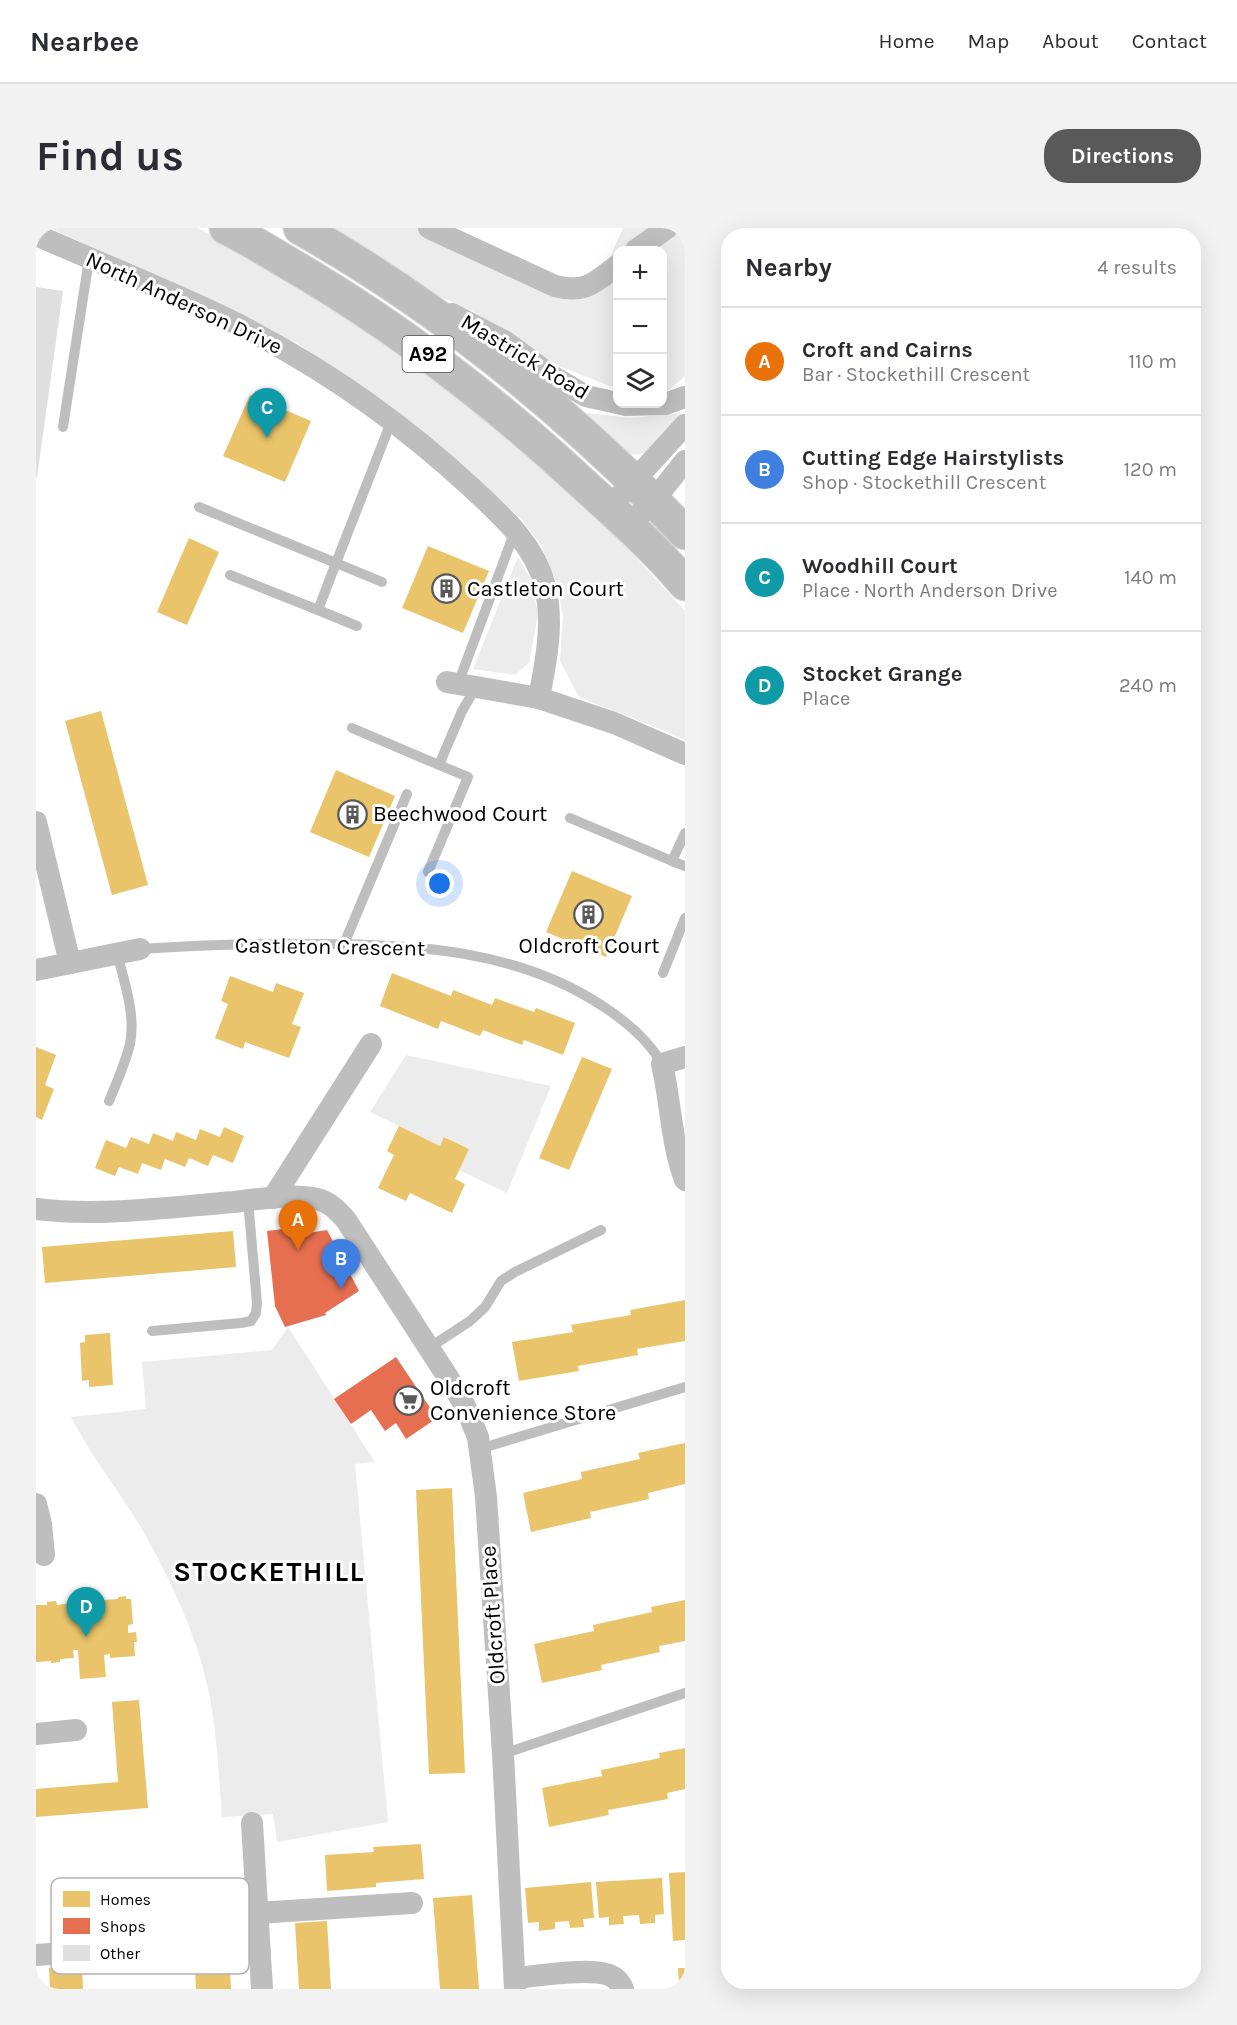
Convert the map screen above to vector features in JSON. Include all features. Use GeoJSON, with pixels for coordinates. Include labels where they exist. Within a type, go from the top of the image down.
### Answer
{"type":"FeatureCollection","features":[{"type":"Feature","properties":{"kind":"main road","name":"A92"},"geometry":{"type":"LineString","coordinates":[[226,228],[346,297],[439,362],[548,451],[620,516],[664,559],[685,584]]}},
{"type":"Feature","properties":{"kind":"main road","name":"A92"},"geometry":{"type":"LineString","coordinates":[[300,228],[354,260],[458,330],[512,374],[644,491],[685,533]]}},
{"type":"Feature","properties":{"kind":"street"},"geometry":{"type":"LineString","coordinates":[[429,228],[555,286],[569,290],[583,289],[613,268]]}},
{"type":"Feature","properties":{"kind":"street"},"geometry":{"type":"LineString","coordinates":[[642,246],[667,228]]}},
{"type":"Feature","properties":{"kind":"street","name":"North Anderson Drive"},"geometry":{"type":"LineString","coordinates":[[36,236],[227,320],[290,353],[391,422],[455,473],[515,531],[530,553],[545,584],[550,618],[545,664],[538,698]]}},
{"type":"Feature","properties":{"kind":"street","name":"Mastrick Road"},"geometry":{"type":"LineString","coordinates":[[404,293],[466,320],[506,342],[552,376],[586,396],[626,405],[665,404],[685,397]]}},
{"type":"Feature","properties":{"kind":"street"},"geometry":{"type":"LineString","coordinates":[[644,491],[685,425]]}},
{"type":"Feature","properties":{"kind":"street"},"geometry":{"type":"LineString","coordinates":[[620,516],[644,491],[685,461]]}},
{"type":"Feature","properties":{"kind":"street"},"geometry":{"type":"LineString","coordinates":[[460,685],[538,698],[614,723],[685,754]]}},
{"type":"Feature","properties":{"kind":"street"},"geometry":{"type":"LineString","coordinates":[[36,822],[70,963]]}},
{"type":"Feature","properties":{"kind":"street","name":"Castleton Crescent"},"geometry":{"type":"LineString","coordinates":[[36,970],[140,949]]}},
{"type":"Feature","properties":{"kind":"street"},"geometry":{"type":"LineString","coordinates":[[273,1198],[371,1044]]}},
{"type":"Feature","properties":{"kind":"street"},"geometry":{"type":"LineString","coordinates":[[685,1057],[663,1064],[670,1119],[678,1160],[685,1180]]}},
{"type":"Feature","properties":{"kind":"street","name":"Oldcroft Place"},"geometry":{"type":"LineString","coordinates":[[36,1209],[67,1213],[121,1211],[273,1198],[318,1199],[334,1207],[346,1220],[465,1406],[478,1437],[486,1497],[515,1984]]}},
{"type":"Feature","properties":{"kind":"street"},"geometry":{"type":"LineString","coordinates":[[36,1504],[41,1524],[44,1555]]}},
{"type":"Feature","properties":{"kind":"street"},"geometry":{"type":"LineString","coordinates":[[36,1734],[76,1730]]}},
{"type":"Feature","properties":{"kind":"street"},"geometry":{"type":"LineString","coordinates":[[252,1823],[262,1989]]}},
{"type":"Feature","properties":{"kind":"street"},"geometry":{"type":"LineString","coordinates":[[257,1912],[412,1903]]}},
{"type":"Feature","properties":{"kind":"street"},"geometry":{"type":"LineString","coordinates":[[36,1955],[51,1954]]}},
{"type":"Feature","properties":{"kind":"street"},"geometry":{"type":"LineString","coordinates":[[515,1984],[591,1972],[607,1974],[620,1981],[623,1989]]}},
{"type":"Feature","properties":{"kind":"lane"},"geometry":{"type":"LineString","coordinates":[[63,427],[89,259]]}},
{"type":"Feature","properties":{"kind":"lane"},"geometry":{"type":"LineString","coordinates":[[318,610],[391,422]]}},
{"type":"Feature","properties":{"kind":"lane"},"geometry":{"type":"LineString","coordinates":[[199,507],[382,582]]}},
{"type":"Feature","properties":{"kind":"lane"},"geometry":{"type":"LineString","coordinates":[[439,765],[462,711],[460,685],[515,531]]}},
{"type":"Feature","properties":{"kind":"lane"},"geometry":{"type":"LineString","coordinates":[[230,575],[357,626]]}},
{"type":"Feature","properties":{"kind":"lane"},"geometry":{"type":"LineString","coordinates":[[352,728],[468,777],[428,872]]}},
{"type":"Feature","properties":{"kind":"lane"},"geometry":{"type":"LineString","coordinates":[[344,944],[407,794]]}},
{"type":"Feature","properties":{"kind":"lane"},"geometry":{"type":"LineString","coordinates":[[570,818],[685,866]]}},
{"type":"Feature","properties":{"kind":"lane"},"geometry":{"type":"LineString","coordinates":[[672,861],[685,832]]}},
{"type":"Feature","properties":{"kind":"lane"},"geometry":{"type":"LineString","coordinates":[[663,973],[685,918]]}},
{"type":"Feature","properties":{"kind":"lane","name":"Castleton Crescent"},"geometry":{"type":"LineString","coordinates":[[140,949],[201,945],[401,945],[439,949],[484,958],[551,977],[586,994],[630,1026],[653,1048],[663,1064]]}},
{"type":"Feature","properties":{"kind":"lane"},"geometry":{"type":"LineString","coordinates":[[109,1101],[130,1042],[131,1022],[127,989],[117,953]]}},
{"type":"Feature","properties":{"kind":"lane"},"geometry":{"type":"LineString","coordinates":[[152,1331],[251,1321],[256,1313],[257,1303],[248,1200]]}},
{"type":"Feature","properties":{"kind":"lane"},"geometry":{"type":"LineString","coordinates":[[429,1348],[470,1321],[485,1306],[501,1281],[601,1230]]}},
{"type":"Feature","properties":{"kind":"lane"},"geometry":{"type":"LineString","coordinates":[[479,1449],[685,1387]]}},
{"type":"Feature","properties":{"kind":"lane"},"geometry":{"type":"LineString","coordinates":[[503,1754],[685,1693]]}},
{"type":"Feature","properties":{"kind":"shaded area"},"geometry":{"type":"Polygon","coordinates":[[[49,228],[198,228],[305,287],[424,367],[600,518],[685,611],[685,741],[673,734],[579,697],[560,661],[563,616],[556,581],[541,545],[520,518],[461,464],[397,411],[298,344],[171,281],[49,228]]]}},
{"type":"Feature","properties":{"kind":"shaded area"},"geometry":{"type":"Polygon","coordinates":[[[323,228],[429,228],[555,286],[601,277],[613,250],[613,387],[557,365],[472,311],[414,285],[323,228]]]}},
{"type":"Feature","properties":{"kind":"shaded area"},"geometry":{"type":"Polygon","coordinates":[[[623,228],[685,228],[685,376],[668,391],[667,246],[615,246],[623,228]]]}},
{"type":"Feature","properties":{"kind":"shaded area"},"geometry":{"type":"Polygon","coordinates":[[[579,412],[630,418],[682,413],[652,447],[631,455],[610,441],[579,412]]]}},
{"type":"Feature","properties":{"kind":"shaded area"},"geometry":{"type":"Polygon","coordinates":[[[518,557],[532,582],[538,615],[529,663],[515,675],[473,669],[518,557]]]}},
{"type":"Feature","properties":{"kind":"shaded area"},"geometry":{"type":"Polygon","coordinates":[[[406,1055],[551,1086],[507,1193],[459,1170],[469,1149],[445,1137],[440,1146],[370,1112],[406,1055]]]}},
{"type":"Feature","properties":{"kind":"shaded area"},"geometry":{"type":"Polygon","coordinates":[[[288,1327],[375,1462],[355,1464],[388,1822],[277,1842],[273,1814],[222,1817],[210,1698],[191,1632],[142,1529],[87,1446],[71,1417],[146,1409],[142,1362],[272,1350],[288,1327]]]}},
{"type":"Feature","properties":{"kind":"building: Homes"},"geometry":{"type":"Polygon","coordinates":[[[250,395],[311,421],[285,482],[223,456],[250,395]]]}},
{"type":"Feature","properties":{"kind":"building: Homes"},"geometry":{"type":"Polygon","coordinates":[[[189,538],[219,552],[187,625],[157,612],[189,538]]]}},
{"type":"Feature","properties":{"kind":"building: Homes","name":"Castleton Court"},"geometry":{"type":"Polygon","coordinates":[[[428,546],[489,571],[463,633],[402,608],[428,546]]]}},
{"type":"Feature","properties":{"kind":"building: Homes"},"geometry":{"type":"Polygon","coordinates":[[[101,711],[148,885],[112,895],[65,721],[101,711]]]}},
{"type":"Feature","properties":{"kind":"building: Homes","name":"Beechwood Court"},"geometry":{"type":"Polygon","coordinates":[[[336,770],[395,796],[369,857],[310,832],[336,770]]]}},
{"type":"Feature","properties":{"kind":"building: Homes","name":"Oldcroft Court"},"geometry":{"type":"Polygon","coordinates":[[[572,871],[632,896],[606,957],[546,932],[572,871]]]}},
{"type":"Feature","properties":{"kind":"building: Homes"},"geometry":{"type":"Polygon","coordinates":[[[392,973],[451,996],[453,990],[492,1005],[495,998],[534,1012],[536,1008],[575,1023],[563,1055],[524,1040],[522,1045],[483,1030],[480,1036],[441,1021],[438,1029],[380,1006],[392,973]]]}},
{"type":"Feature","properties":{"kind":"building: Homes"},"geometry":{"type":"Polygon","coordinates":[[[230,976],[273,992],[276,983],[304,993],[292,1024],[301,1027],[289,1058],[245,1042],[243,1049],[215,1038],[228,1004],[221,1001],[230,976]]]}},
{"type":"Feature","properties":{"kind":"building: Homes"},"geometry":{"type":"Polygon","coordinates":[[[36,1047],[56,1055],[45,1085],[54,1089],[42,1120],[36,1117],[36,1047]]]}},
{"type":"Feature","properties":{"kind":"building: Homes"},"geometry":{"type":"Polygon","coordinates":[[[582,1057],[612,1069],[569,1170],[539,1158],[582,1057]]]}},
{"type":"Feature","properties":{"kind":"building: Homes"},"geometry":{"type":"Polygon","coordinates":[[[399,1126],[440,1146],[444,1137],[469,1149],[455,1179],[465,1184],[452,1213],[410,1193],[406,1201],[378,1188],[394,1155],[387,1151],[399,1126]]]}},
{"type":"Feature","properties":{"kind":"building: Homes"},"geometry":{"type":"Polygon","coordinates":[[[224,1127],[244,1136],[233,1163],[213,1155],[208,1166],[189,1158],[185,1167],[165,1159],[161,1170],[142,1163],[138,1174],[119,1167],[115,1176],[95,1168],[106,1140],[126,1148],[131,1137],[149,1144],[153,1133],[173,1141],[176,1132],[196,1140],[200,1129],[220,1137],[224,1127]]]}},
{"type":"Feature","properties":{"kind":"building: Homes"},"geometry":{"type":"Polygon","coordinates":[[[233,1231],[236,1267],[45,1283],[42,1247],[233,1231]]]}},
{"type":"Feature","properties":{"kind":"building: Homes"},"geometry":{"type":"Polygon","coordinates":[[[685,1300],[685,1341],[637,1349],[638,1355],[578,1366],[579,1371],[519,1381],[512,1342],[573,1332],[571,1325],[631,1315],[630,1310],[685,1300]]]}},
{"type":"Feature","properties":{"kind":"building: Homes"},"geometry":{"type":"Polygon","coordinates":[[[110,1333],[113,1385],[89,1387],[89,1380],[82,1381],[80,1343],[85,1342],[85,1335],[110,1333]]]}},
{"type":"Feature","properties":{"kind":"building: Homes"},"geometry":{"type":"Polygon","coordinates":[[[685,1443],[685,1484],[648,1493],[649,1499],[590,1512],[591,1518],[531,1532],[523,1493],[582,1479],[581,1472],[640,1459],[638,1453],[685,1443]]]}},
{"type":"Feature","properties":{"kind":"building: Homes"},"geometry":{"type":"Polygon","coordinates":[[[452,1488],[465,1773],[429,1774],[416,1490],[452,1488]]]}},
{"type":"Feature","properties":{"kind":"building: Homes"},"geometry":{"type":"Polygon","coordinates":[[[126,1596],[126,1599],[131,1599],[133,1624],[128,1625],[128,1633],[136,1632],[135,1656],[110,1658],[110,1654],[104,1655],[106,1677],[80,1679],[78,1650],[73,1650],[74,1658],[60,1659],[60,1662],[36,1662],[36,1605],[47,1605],[47,1602],[56,1601],[57,1605],[70,1603],[70,1608],[78,1608],[78,1600],[118,1599],[118,1597],[126,1596]]]}},
{"type":"Feature","properties":{"kind":"building: Homes"},"geometry":{"type":"Polygon","coordinates":[[[685,1600],[685,1641],[659,1646],[660,1652],[601,1665],[602,1670],[542,1683],[534,1644],[594,1631],[593,1625],[652,1612],[651,1607],[685,1600]]]}},
{"type":"Feature","properties":{"kind":"building: Homes"},"geometry":{"type":"Polygon","coordinates":[[[139,1700],[148,1808],[36,1817],[36,1789],[118,1782],[112,1702],[139,1700]]]}},
{"type":"Feature","properties":{"kind":"building: Homes"},"geometry":{"type":"Polygon","coordinates":[[[685,1748],[685,1789],[667,1793],[668,1799],[608,1810],[609,1815],[549,1827],[542,1788],[602,1776],[601,1770],[660,1758],[659,1753],[685,1748]]]}},
{"type":"Feature","properties":{"kind":"building: Homes"},"geometry":{"type":"Polygon","coordinates":[[[421,1844],[424,1879],[376,1883],[376,1887],[327,1891],[325,1855],[374,1852],[373,1847],[421,1844]]]}},
{"type":"Feature","properties":{"kind":"building: Homes"},"geometry":{"type":"Polygon","coordinates":[[[685,1872],[685,1940],[673,1941],[669,1873],[685,1872]]]}},
{"type":"Feature","properties":{"kind":"building: Homes"},"geometry":{"type":"Polygon","coordinates":[[[662,1878],[664,1914],[655,1915],[655,1923],[640,1924],[639,1915],[623,1916],[624,1924],[609,1925],[609,1917],[599,1918],[596,1882],[662,1878]]]}},
{"type":"Feature","properties":{"kind":"building: Homes"},"geometry":{"type":"Polygon","coordinates":[[[591,1882],[594,1918],[583,1919],[584,1927],[570,1928],[569,1921],[555,1922],[555,1929],[539,1931],[539,1922],[528,1923],[525,1888],[591,1882]]]}},
{"type":"Feature","properties":{"kind":"building: Homes"},"geometry":{"type":"Polygon","coordinates":[[[472,1895],[479,1989],[440,1989],[433,1898],[472,1895]]]}},
{"type":"Feature","properties":{"kind":"building: Homes"},"geometry":{"type":"Polygon","coordinates":[[[327,1921],[331,1989],[299,1989],[295,1923],[327,1921]]]}},
{"type":"Feature","properties":{"kind":"building: Homes"},"geometry":{"type":"Polygon","coordinates":[[[49,1968],[51,1968],[51,1974],[82,1974],[83,1989],[50,1989],[49,1968]]]}},
{"type":"Feature","properties":{"kind":"building: Homes"},"geometry":{"type":"Polygon","coordinates":[[[678,1968],[685,1968],[685,1982],[679,1983],[678,1968]]]}},
{"type":"Feature","properties":{"kind":"building: Homes"},"geometry":{"type":"Polygon","coordinates":[[[195,1974],[230,1974],[231,1989],[196,1989],[195,1974]]]}},
{"type":"Feature","properties":{"kind":"building: Shops"},"geometry":{"type":"Polygon","coordinates":[[[307,1226],[308,1233],[327,1230],[359,1291],[325,1313],[326,1315],[285,1327],[275,1306],[267,1231],[307,1226]]]}},
{"type":"Feature","properties":{"kind":"building: Shops"},"geometry":{"type":"Polygon","coordinates":[[[396,1357],[437,1418],[406,1439],[396,1423],[385,1431],[371,1410],[351,1424],[334,1399],[396,1357]]]}},
{"type":"Feature","properties":{"kind":"building: Other"},"geometry":{"type":"Polygon","coordinates":[[[36,287],[63,291],[37,477],[36,477],[36,287]]]}},
{"type":"Feature","properties":{"kind":"place","name":"Woodhill Court"},"geometry":{"type":"Point","coordinates":[267,438]}},
{"type":"Feature","properties":{"kind":"place","name":"Castleton Court"},"geometry":{"type":"Point","coordinates":[446,589]}},
{"type":"Feature","properties":{"kind":"place","name":"Beechwood Court"},"geometry":{"type":"Point","coordinates":[352,814]}},
{"type":"Feature","properties":{"kind":"place","name":"Oldcroft Court"},"geometry":{"type":"Point","coordinates":[589,914]}},
{"type":"Feature","properties":{"kind":"place","name":"Croft and Cairns"},"geometry":{"type":"Point","coordinates":[298,1250]}},
{"type":"Feature","properties":{"kind":"place","name":"Cutting Edge Hairstylists"},"geometry":{"type":"Point","coordinates":[341,1289]}},
{"type":"Feature","properties":{"kind":"place","name":"Oldcroft Convenience Store"},"geometry":{"type":"Point","coordinates":[409,1401]}},
{"type":"Feature","properties":{"kind":"place","name":"Stocket Grange"},"geometry":{"type":"Point","coordinates":[86,1637]}},
{"type":"Feature","properties":{"kind":"district","name":"STOCKETHILL"},"geometry":{"type":"Point","coordinates":[269,1571]}}]}
